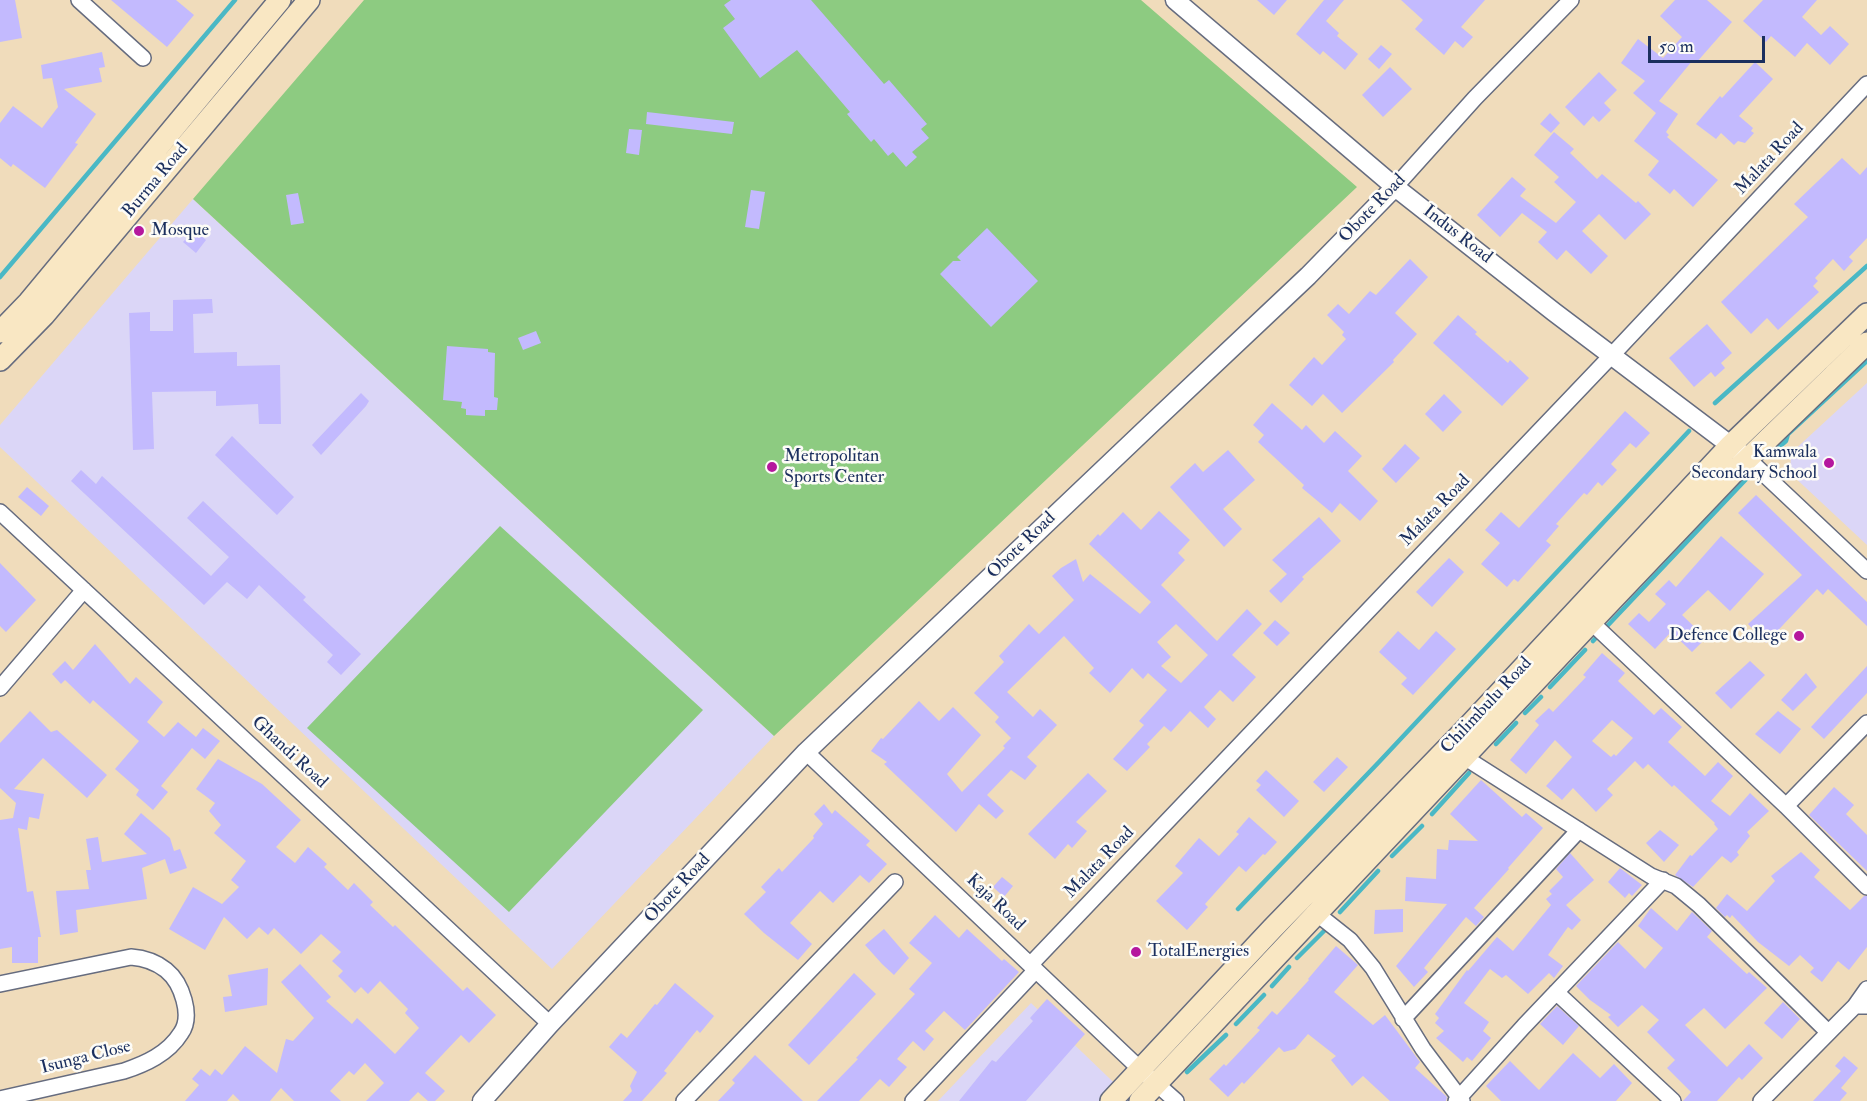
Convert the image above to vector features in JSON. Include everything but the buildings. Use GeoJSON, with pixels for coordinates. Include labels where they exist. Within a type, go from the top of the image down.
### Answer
{"type":"FeatureCollection","features":[{"type":"Feature","properties":{"kind":"main road","name":"Burma Road"},"geometry":{"type":"LineString","coordinates":[[0,332],[29,302],[280,0]]}},
{"type":"Feature","properties":{"kind":"main road","name":"Burma Road"},"geometry":{"type":"LineString","coordinates":[[0,360],[44,315],[309,0]]}},
{"type":"Feature","properties":{"kind":"main road","name":"Chilimbulu Road"},"geometry":{"type":"LineString","coordinates":[[1111,1101],[1272,929],[1481,713],[1731,445],[1867,314]]}},
{"type":"Feature","properties":{"kind":"main road","name":"Chilimbulu Road"},"geometry":{"type":"LineString","coordinates":[[1140,1101],[1591,622],[1748,459],[1867,343]]}},
{"type":"Feature","properties":{"kind":"street"},"geometry":{"type":"LineString","coordinates":[[79,0],[143,58]]}},
{"type":"Feature","properties":{"kind":"street","name":"Indus Road"},"geometry":{"type":"LineString","coordinates":[[1175,0],[1395,187],[1554,312],[1748,459]]}},
{"type":"Feature","properties":{"kind":"street","name":"Obote Road"},"geometry":{"type":"LineString","coordinates":[[482,1101],[550,1024],[806,752],[1308,276],[1395,187],[1475,98],[1571,0]]}},
{"type":"Feature","properties":{"kind":"street","name":"Malata Road"},"geometry":{"type":"LineString","coordinates":[[913,1101],[1034,967],[1867,84]]}},
{"type":"Feature","properties":{"kind":"street"},"geometry":{"type":"LineString","coordinates":[[1748,459],[1867,571]]}},
{"type":"Feature","properties":{"kind":"street","name":"Ghandi Road"},"geometry":{"type":"LineString","coordinates":[[0,512],[550,1024]]}},
{"type":"Feature","properties":{"kind":"street"},"geometry":{"type":"LineString","coordinates":[[0,688],[84,590]]}},
{"type":"Feature","properties":{"kind":"street"},"geometry":{"type":"LineString","coordinates":[[1591,622],[1786,806],[1867,887]]}},
{"type":"Feature","properties":{"kind":"street"},"geometry":{"type":"LineString","coordinates":[[1786,806],[1867,723]]}},
{"type":"Feature","properties":{"kind":"street","name":"Kaja Road"},"geometry":{"type":"LineString","coordinates":[[806,752],[1176,1101]]}},
{"type":"Feature","properties":{"kind":"street"},"geometry":{"type":"LineString","coordinates":[[1464,756],[1651,876],[1676,886],[1699,905],[1828,1032]]}},
{"type":"Feature","properties":{"kind":"street"},"geometry":{"type":"LineString","coordinates":[[1403,1019],[1579,830]]}},
{"type":"Feature","properties":{"kind":"street"},"geometry":{"type":"LineString","coordinates":[[1316,913],[1350,940],[1373,968],[1403,1019],[1459,1100],[1556,992],[1663,880]]}},
{"type":"Feature","properties":{"kind":"street"},"geometry":{"type":"LineString","coordinates":[[684,1101],[895,882]]}},
{"type":"Feature","properties":{"kind":"street","name":"Isunga Close"},"geometry":{"type":"LineString","coordinates":[[0,984],[131,957],[141,958],[168,971],[186,1004],[187,1019],[182,1032],[172,1045],[143,1065],[0,1099]]}},
{"type":"Feature","properties":{"kind":"street"},"geometry":{"type":"LineString","coordinates":[[1761,1101],[1828,1032],[1861,1006],[1867,989]]}},
{"type":"Feature","properties":{"kind":"street"},"geometry":{"type":"LineString","coordinates":[[1556,992],[1673,1101]]}},
{"type":"Feature","properties":{"kind":"shaded area"},"geometry":{"type":"Polygon","coordinates":[[[193,199],[774,736],[552,969],[0,447],[0,425],[193,199]]]}},
{"type":"Feature","properties":{"kind":"shaded area","name":"Kamwala Secondary School"},"geometry":{"type":"Polygon","coordinates":[[[1867,383],[1867,545],[1790,473],[1791,453],[1867,383]]]}},
{"type":"Feature","properties":{"kind":"shaded area"},"geometry":{"type":"Polygon","coordinates":[[[1031,1003],[1133,1101],[938,1101],[1031,1003]]]}},
{"type":"Feature","properties":{"kind":"green space","name":"Metropolitan Sports Center"},"geometry":{"type":"Polygon","coordinates":[[[364,0],[1141,0],[1357,187],[774,736],[193,199],[364,0]]]}},
{"type":"Feature","properties":{"kind":"green space"},"geometry":{"type":"Polygon","coordinates":[[[500,526],[703,710],[509,912],[307,728],[500,526]]]}},
{"type":"Feature","properties":{"kind":"waterway"},"geometry":{"type":"LineString","coordinates":[[0,277],[235,0]]}},
{"type":"Feature","properties":{"kind":"waterway"},"geometry":{"type":"LineString","coordinates":[[1715,403],[1867,266]]}},
{"type":"Feature","properties":{"kind":"waterway"},"geometry":{"type":"LineString","coordinates":[[1772,453],[1786,441],[1788,434],[1867,361]]}},
{"type":"Feature","properties":{"kind":"waterway"},"geometry":{"type":"LineString","coordinates":[[1238,909],[1689,431]]}},
{"type":"Feature","properties":{"kind":"waterway"},"geometry":{"type":"LineString","coordinates":[[1593,641],[1751,474]]}},
{"type":"Feature","properties":{"kind":"waterway"},"geometry":{"type":"LineString","coordinates":[[1550,687],[1585,650]]}},
{"type":"Feature","properties":{"kind":"waterway"},"geometry":{"type":"LineString","coordinates":[[1525,713],[1541,697]]}},
{"type":"Feature","properties":{"kind":"waterway"},"geometry":{"type":"LineString","coordinates":[[1496,744],[1516,723]]}},
{"type":"Feature","properties":{"kind":"waterway"},"geometry":{"type":"LineString","coordinates":[[1432,814],[1469,773]]}},
{"type":"Feature","properties":{"kind":"waterway"},"geometry":{"type":"LineString","coordinates":[[1392,856],[1422,826]]}},
{"type":"Feature","properties":{"kind":"waterway"},"geometry":{"type":"LineString","coordinates":[[1340,912],[1378,871]]}},
{"type":"Feature","properties":{"kind":"waterway"},"geometry":{"type":"LineString","coordinates":[[1297,958],[1327,928]]}},
{"type":"Feature","properties":{"kind":"waterway"},"geometry":{"type":"LineString","coordinates":[[1272,986],[1289,967]]}},
{"type":"Feature","properties":{"kind":"waterway"},"geometry":{"type":"LineString","coordinates":[[1236,1024],[1264,995]]}},
{"type":"Feature","properties":{"kind":"waterway"},"geometry":{"type":"LineString","coordinates":[[1187,1072],[1226,1035]]}},
{"type":"Feature","properties":{"kind":"place","name":"Mosque"},"geometry":{"type":"Point","coordinates":[139,231]}},
{"type":"Feature","properties":{"kind":"place","name":"Kamwala Secondary School"},"geometry":{"type":"Point","coordinates":[1829,463]}},
{"type":"Feature","properties":{"kind":"place","name":"Metropolitan Sports Center"},"geometry":{"type":"Point","coordinates":[772,467]}},
{"type":"Feature","properties":{"kind":"place","name":"Defence College"},"geometry":{"type":"Point","coordinates":[1799,636]}},
{"type":"Feature","properties":{"kind":"place","name":"TotalEnergies"},"geometry":{"type":"Point","coordinates":[1136,952]}}]}
